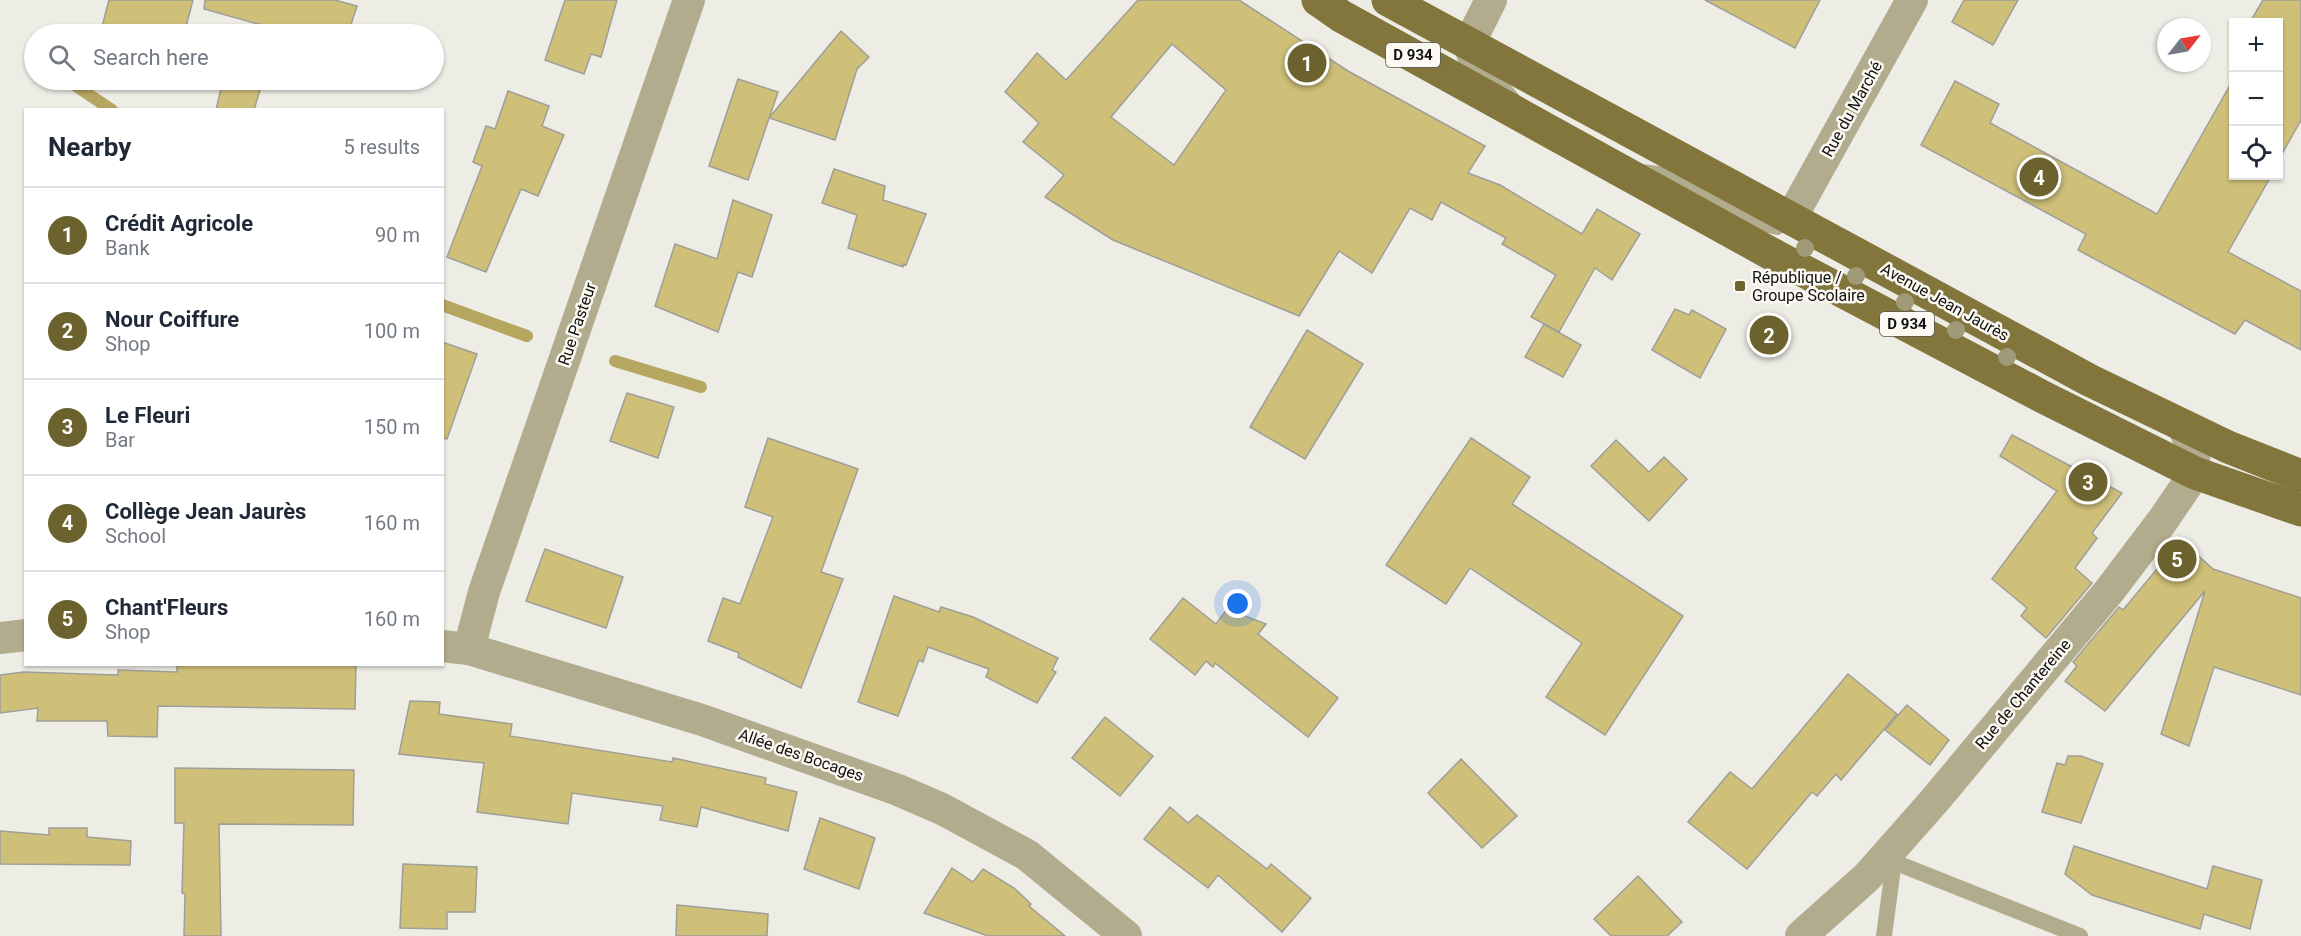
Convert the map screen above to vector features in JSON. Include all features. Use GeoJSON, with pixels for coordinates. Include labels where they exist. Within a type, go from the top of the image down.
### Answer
{"type":"FeatureCollection","features":[{"type":"Feature","properties":{"kind":"main road","name":"D 934"},"geometry":{"type":"LineString","coordinates":[[1318,0],[1341,16],[1779,258],[2041,396],[2195,473],[2301,510]]}},
{"type":"Feature","properties":{"kind":"main road","name":"Avenue Jean Jaurès"},"geometry":{"type":"LineString","coordinates":[[1388,0],[2089,380],[2183,427],[2301,476]]}},
{"type":"Feature","properties":{"kind":"street","name":"Rue Pasteur"},"geometry":{"type":"LineString","coordinates":[[456,647],[484,592],[689,0]]}},
{"type":"Feature","properties":{"kind":"street"},"geometry":{"type":"LineString","coordinates":[[1491,0],[1469,44],[1478,70],[1509,108]]}},
{"type":"Feature","properties":{"kind":"street","name":"Rue du Marché"},"geometry":{"type":"LineString","coordinates":[[1791,218],[1912,0]]}},
{"type":"Feature","properties":{"kind":"street"},"geometry":{"type":"LineString","coordinates":[[2183,427],[2194,448],[2195,473]]}},
{"type":"Feature","properties":{"kind":"street","name":"Rue de Chantereine"},"geometry":{"type":"LineString","coordinates":[[1801,936],[1895,852],[2110,590],[2195,473]]}},
{"type":"Feature","properties":{"kind":"street"},"geometry":{"type":"LineString","coordinates":[[0,638],[24,635]]}},
{"type":"Feature","properties":{"kind":"street","name":"Allée des Bocages"},"geometry":{"type":"LineString","coordinates":[[456,647],[702,720],[898,790],[942,809],[1027,855],[1126,936]]}},
{"type":"Feature","properties":{"kind":"lane"},"geometry":{"type":"LineString","coordinates":[[1622,170],[1666,175],[1764,224],[1777,227],[1791,218]]}},
{"type":"Feature","properties":{"kind":"lane"},"geometry":{"type":"LineString","coordinates":[[1884,936],[1895,852],[2080,936]]}},
{"type":"Feature","properties":{"kind":"building"},"geometry":{"type":"Polygon","coordinates":[[[109,0],[193,0],[187,24],[103,24],[109,0]]]}},
{"type":"Feature","properties":{"kind":"building"},"geometry":{"type":"Polygon","coordinates":[[[205,0],[335,0],[357,6],[351,24],[258,24],[204,9],[205,0]]]}},
{"type":"Feature","properties":{"kind":"building"},"geometry":{"type":"Polygon","coordinates":[[[565,0],[617,0],[601,57],[591,54],[584,74],[545,60],[565,0]]]}},
{"type":"Feature","properties":{"kind":"building"},"geometry":{"type":"Polygon","coordinates":[[[1138,0],[1239,0],[1348,71],[1485,146],[1468,173],[1500,185],[1582,234],[1597,209],[1640,234],[1612,280],[1595,268],[1559,332],[1531,317],[1556,275],[1502,244],[1506,238],[1441,202],[1432,220],[1410,208],[1372,273],[1339,251],[1299,316],[1113,240],[1045,197],[1064,175],[1023,142],[1039,123],[1005,92],[1037,53],[1066,80],[1138,0]],[[1172,44],[1111,117],[1174,165],[1226,90],[1172,44]]]}},
{"type":"Feature","properties":{"kind":"building"},"geometry":{"type":"Polygon","coordinates":[[[1705,0],[1820,0],[1795,48],[1705,0]]]}},
{"type":"Feature","properties":{"kind":"building"},"geometry":{"type":"Polygon","coordinates":[[[1964,0],[2018,0],[1993,45],[1952,22],[1964,0]]]}},
{"type":"Feature","properties":{"kind":"building"},"geometry":{"type":"Polygon","coordinates":[[[2263,0],[2301,0],[2301,120],[2283,152],[2283,18],[2252,18],[2263,0]]]}},
{"type":"Feature","properties":{"kind":"building"},"geometry":{"type":"Polygon","coordinates":[[[841,31],[869,57],[857,69],[835,140],[769,118],[841,31]]]}},
{"type":"Feature","properties":{"kind":"building"},"geometry":{"type":"Polygon","coordinates":[[[738,79],[778,92],[748,180],[709,166],[738,79]]]}},
{"type":"Feature","properties":{"kind":"building"},"geometry":{"type":"Polygon","coordinates":[[[1955,81],[1999,104],[1990,123],[2157,214],[2229,87],[2229,180],[2269,180],[2228,252],[2301,291],[2301,350],[2245,320],[2235,334],[2078,250],[2086,234],[1921,145],[1955,81]]]}},
{"type":"Feature","properties":{"kind":"building"},"geometry":{"type":"Polygon","coordinates":[[[221,90],[260,90],[255,108],[216,108],[221,90]]]}},
{"type":"Feature","properties":{"kind":"building"},"geometry":{"type":"Polygon","coordinates":[[[508,91],[549,106],[542,126],[564,135],[538,196],[521,189],[486,272],[447,257],[482,166],[473,162],[486,126],[495,129],[508,91]]]}},
{"type":"Feature","properties":{"kind":"building"},"geometry":{"type":"Polygon","coordinates":[[[834,169],[885,186],[883,200],[926,214],[906,265],[903,264],[903,267],[848,248],[857,215],[822,203],[834,169]]]}},
{"type":"Feature","properties":{"kind":"building"},"geometry":{"type":"Polygon","coordinates":[[[733,200],[772,215],[752,277],[738,272],[718,332],[655,306],[675,244],[717,259],[733,200]]]}},
{"type":"Feature","properties":{"kind":"building"},"geometry":{"type":"Polygon","coordinates":[[[1675,309],[1689,315],[1692,310],[1726,329],[1700,378],[1652,350],[1675,309]]]}},
{"type":"Feature","properties":{"kind":"building"},"geometry":{"type":"Polygon","coordinates":[[[1544,324],[1581,345],[1563,377],[1525,357],[1544,324]]]}},
{"type":"Feature","properties":{"kind":"building"},"geometry":{"type":"Polygon","coordinates":[[[1307,330],[1363,364],[1305,459],[1250,427],[1307,330]]]}},
{"type":"Feature","properties":{"kind":"building"},"geometry":{"type":"Polygon","coordinates":[[[444,343],[477,354],[447,439],[444,438],[444,343]]]}},
{"type":"Feature","properties":{"kind":"building"},"geometry":{"type":"Polygon","coordinates":[[[627,393],[674,407],[658,458],[610,441],[627,393]]]}},
{"type":"Feature","properties":{"kind":"building"},"geometry":{"type":"Polygon","coordinates":[[[2012,435],[2122,493],[2092,533],[2097,538],[2075,568],[2092,583],[2046,638],[2021,616],[2027,608],[1992,579],[2057,491],[2000,456],[2012,435]]]}},
{"type":"Feature","properties":{"kind":"building"},"geometry":{"type":"Polygon","coordinates":[[[768,438],[858,469],[821,572],[843,579],[801,688],[738,657],[739,653],[708,641],[723,598],[740,604],[773,517],[745,507],[768,438]]]}},
{"type":"Feature","properties":{"kind":"building"},"geometry":{"type":"Polygon","coordinates":[[[1471,438],[1530,477],[1512,504],[1683,616],[1605,735],[1546,697],[1582,643],[1470,568],[1446,604],[1386,565],[1471,438]]]}},
{"type":"Feature","properties":{"kind":"building"},"geometry":{"type":"Polygon","coordinates":[[[1616,440],[1649,472],[1664,457],[1687,479],[1649,521],[1591,466],[1616,440]]]}},
{"type":"Feature","properties":{"kind":"building"},"geometry":{"type":"Polygon","coordinates":[[[2181,540],[2213,569],[2301,598],[2301,695],[2214,667],[2189,746],[2161,734],[2205,591],[2105,711],[2065,681],[2077,666],[2073,662],[2119,607],[2123,610],[2181,540]]]}},
{"type":"Feature","properties":{"kind":"building"},"geometry":{"type":"Polygon","coordinates":[[[545,549],[623,577],[606,628],[526,601],[545,549]]]}},
{"type":"Feature","properties":{"kind":"building"},"geometry":{"type":"Polygon","coordinates":[[[894,596],[939,612],[941,607],[973,617],[1058,658],[1052,670],[1056,672],[1037,703],[986,677],[989,669],[928,647],[923,662],[919,660],[898,716],[858,702],[894,596]]]}},
{"type":"Feature","properties":{"kind":"building"},"geometry":{"type":"Polygon","coordinates":[[[1183,598],[1216,624],[1227,609],[1266,624],[1258,634],[1338,698],[1308,737],[1215,663],[1213,667],[1206,661],[1195,675],[1150,639],[1183,598]]]}},
{"type":"Feature","properties":{"kind":"building"},"geometry":{"type":"Polygon","coordinates":[[[177,666],[356,666],[355,709],[158,706],[157,737],[108,736],[107,721],[37,721],[38,708],[0,713],[0,675],[24,672],[118,675],[118,670],[177,672],[177,666]]]}},
{"type":"Feature","properties":{"kind":"building"},"geometry":{"type":"Polygon","coordinates":[[[1848,674],[1897,714],[1841,780],[1836,774],[1817,796],[1812,792],[1747,869],[1688,822],[1730,772],[1752,789],[1848,674]]]}},
{"type":"Feature","properties":{"kind":"building"},"geometry":{"type":"Polygon","coordinates":[[[410,701],[440,702],[439,714],[512,724],[510,736],[672,762],[673,758],[766,778],[765,784],[797,792],[788,831],[701,807],[697,827],[660,820],[663,806],[572,793],[568,824],[477,812],[484,763],[399,754],[410,701]]]}},
{"type":"Feature","properties":{"kind":"building"},"geometry":{"type":"Polygon","coordinates":[[[1907,705],[1949,740],[1930,765],[1885,730],[1907,705]]]}},
{"type":"Feature","properties":{"kind":"building"},"geometry":{"type":"Polygon","coordinates":[[[1105,717],[1153,756],[1120,796],[1072,758],[1105,717]]]}},
{"type":"Feature","properties":{"kind":"building"},"geometry":{"type":"Polygon","coordinates":[[[2068,756],[2081,756],[2103,764],[2081,823],[2042,812],[2057,763],[2065,765],[2068,756]]]}},
{"type":"Feature","properties":{"kind":"building"},"geometry":{"type":"Polygon","coordinates":[[[1461,759],[1517,816],[1482,848],[1428,793],[1461,759]]]}},
{"type":"Feature","properties":{"kind":"building"},"geometry":{"type":"Polygon","coordinates":[[[175,768],[354,770],[353,825],[219,824],[221,936],[184,936],[185,894],[182,893],[184,823],[175,823],[175,768]]]}},
{"type":"Feature","properties":{"kind":"building"},"geometry":{"type":"Polygon","coordinates":[[[1170,807],[1188,823],[1197,815],[1267,869],[1271,864],[1311,898],[1282,932],[1218,875],[1208,888],[1144,839],[1170,807]]]}},
{"type":"Feature","properties":{"kind":"building"},"geometry":{"type":"Polygon","coordinates":[[[820,818],[875,838],[859,889],[804,869],[820,818]]]}},
{"type":"Feature","properties":{"kind":"building"},"geometry":{"type":"Polygon","coordinates":[[[49,828],[87,828],[87,837],[131,841],[130,865],[0,864],[0,831],[49,835],[49,828]]]}},
{"type":"Feature","properties":{"kind":"building"},"geometry":{"type":"Polygon","coordinates":[[[2074,846],[2207,889],[2213,866],[2262,880],[2250,929],[2204,914],[2200,929],[2092,895],[2065,874],[2074,846]]]}},
{"type":"Feature","properties":{"kind":"building"},"geometry":{"type":"Polygon","coordinates":[[[403,864],[477,867],[475,912],[447,912],[447,929],[400,928],[403,864]]]}},
{"type":"Feature","properties":{"kind":"building"},"geometry":{"type":"Polygon","coordinates":[[[952,868],[973,882],[983,869],[1014,888],[1031,904],[1029,906],[1065,936],[988,936],[924,913],[952,868]]]}},
{"type":"Feature","properties":{"kind":"building"},"geometry":{"type":"Polygon","coordinates":[[[1638,876],[1682,922],[1667,936],[1611,936],[1594,919],[1638,876]]]}},
{"type":"Feature","properties":{"kind":"building"},"geometry":{"type":"Polygon","coordinates":[[[677,905],[768,914],[767,936],[676,936],[677,905]]]}},
{"type":"Feature","properties":{"kind":"waterway"},"geometry":{"type":"LineString","coordinates":[[82,90],[109,108]]}},
{"type":"Feature","properties":{"kind":"waterway"},"geometry":{"type":"LineString","coordinates":[[444,306],[527,336]]}},
{"type":"Feature","properties":{"kind":"waterway"},"geometry":{"type":"LineString","coordinates":[[615,361],[701,387]]}},
{"type":"Feature","properties":{"kind":"place","name":"Crédit Agricole"},"geometry":{"type":"Point","coordinates":[1307,63]}},
{"type":"Feature","properties":{"kind":"place","name":"Collège Jean Jaurès"},"geometry":{"type":"Point","coordinates":[2039,177]}},
{"type":"Feature","properties":{"kind":"place","name":"République / Groupe Scolaire"},"geometry":{"type":"Point","coordinates":[1740,286]}},
{"type":"Feature","properties":{"kind":"place","name":"Nour Coiffure"},"geometry":{"type":"Point","coordinates":[1769,335]}},
{"type":"Feature","properties":{"kind":"place","name":"Le Fleuri"},"geometry":{"type":"Point","coordinates":[2088,482]}},
{"type":"Feature","properties":{"kind":"place","name":"Chant'Fleurs"},"geometry":{"type":"Point","coordinates":[2177,559]}}]}
